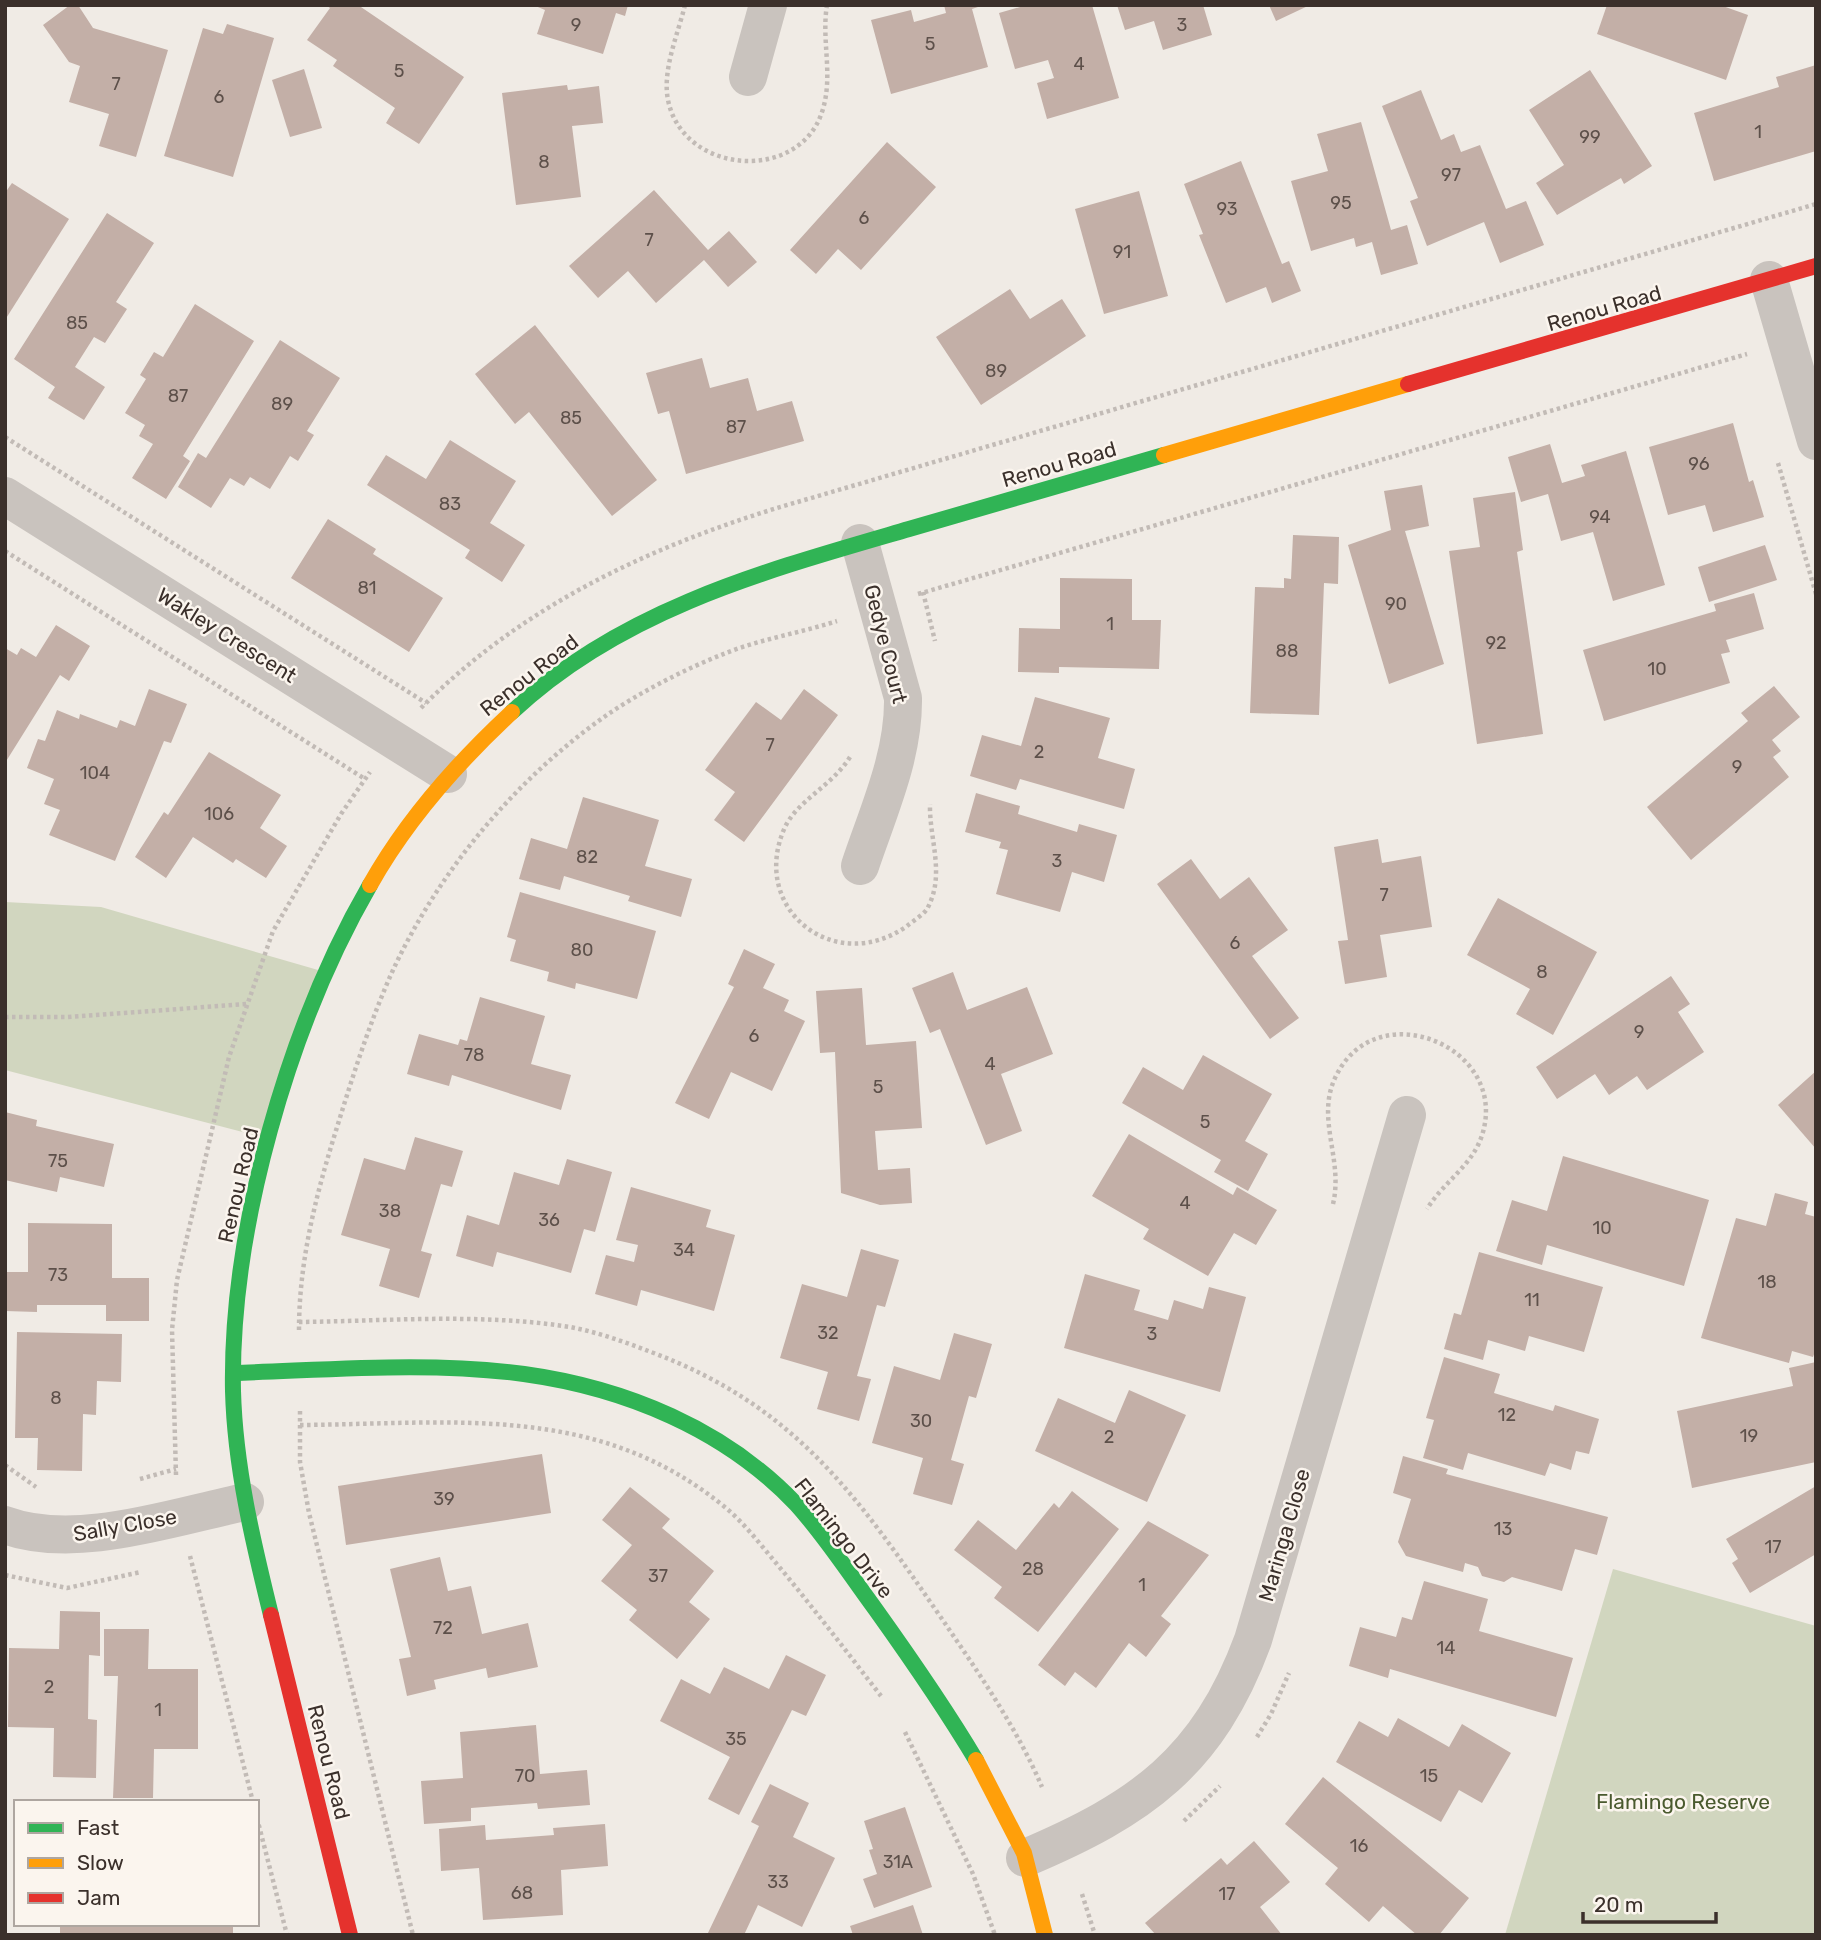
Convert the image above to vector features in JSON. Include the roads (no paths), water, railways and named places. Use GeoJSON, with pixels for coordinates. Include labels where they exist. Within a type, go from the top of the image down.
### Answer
{"type":"FeatureCollection","features":[{"type":"Feature","properties":{"kind":"street"},"geometry":{"type":"LineString","coordinates":[[748,77],[768,5]]}},
{"type":"Feature","properties":{"kind":"street","name":"Renou Road"},"geometry":{"type":"LineString","coordinates":[[350,1935],[244,1502],[233,1373],[236,1306],[256,1191],[273,1126],[315,999],[352,913],[376,872],[402,832],[448,774],[540,689],[606,641],[666,610],[860,543],[1816,267]]}},
{"type":"Feature","properties":{"kind":"street"},"geometry":{"type":"LineString","coordinates":[[1769,280],[1816,441]]}},
{"type":"Feature","properties":{"kind":"street","name":"Wakley Crescent"},"geometry":{"type":"LineString","coordinates":[[5,496],[448,774]]}},
{"type":"Feature","properties":{"kind":"street","name":"Gedye Court"},"geometry":{"type":"LineString","coordinates":[[860,543],[903,698],[903,719],[900,746],[860,866]]}},
{"type":"Feature","properties":{"kind":"street","name":"Maringa Close"},"geometry":{"type":"LineString","coordinates":[[1025,1858],[1080,1834],[1150,1792],[1203,1735],[1239,1677],[1253,1640],[1407,1115]]}},
{"type":"Feature","properties":{"kind":"street","name":"Flamingo Drive"},"geometry":{"type":"LineString","coordinates":[[233,1373],[451,1370],[556,1378],[623,1394],[656,1407],[701,1431],[745,1460],[785,1493],[830,1549],[923,1674],[958,1728],[1025,1858],[1045,1935]]}},
{"type":"Feature","properties":{"kind":"street","name":"Sally Close"},"geometry":{"type":"LineString","coordinates":[[5,1525],[45,1536],[88,1534],[244,1502]]}},
{"type":"Feature","properties":{"kind":"park label","name":"Flamingo Reserve"},"geometry":{"type":"Point","coordinates":[1683,1801]}}]}
